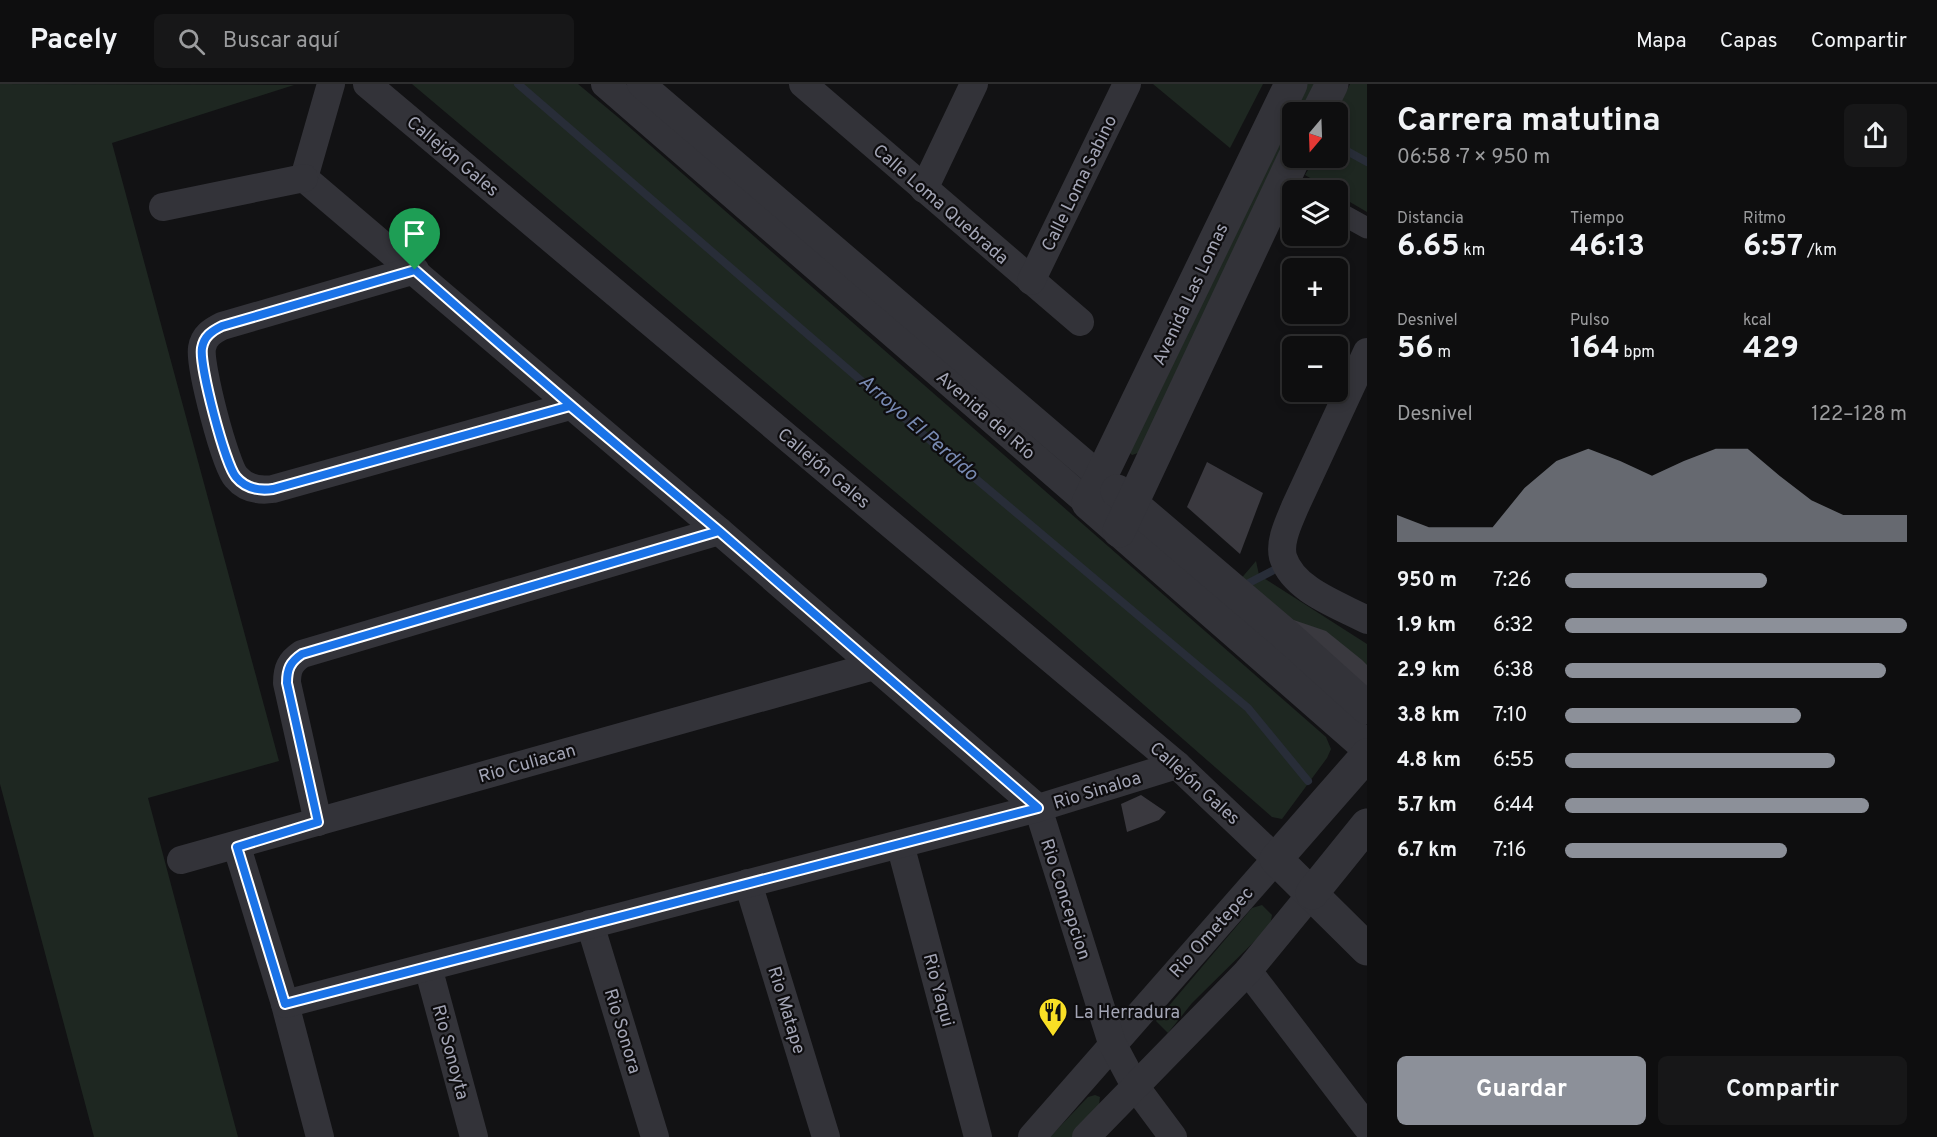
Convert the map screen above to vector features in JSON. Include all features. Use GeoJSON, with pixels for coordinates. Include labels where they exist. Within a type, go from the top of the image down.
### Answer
{"type":"FeatureCollection","features":[{"type":"Feature","properties":{"kind":"street"},"geometry":{"type":"LineString","coordinates":[[304,178],[331,84]]}},
{"type":"Feature","properties":{"kind":"street","name":"Callejón Gales"},"geometry":{"type":"LineString","coordinates":[[368,84],[1177,765],[1276,859]]}},
{"type":"Feature","properties":{"kind":"street","name":"Avenida del Río"},"geometry":{"type":"LineString","coordinates":[[605,84],[1095,491]]}},
{"type":"Feature","properties":{"kind":"street","name":"Avenida del Río"},"geometry":{"type":"LineString","coordinates":[[641,84],[1126,518],[1365,755]]}},
{"type":"Feature","properties":{"kind":"street"},"geometry":{"type":"LineString","coordinates":[[924,189],[974,84]]}},
{"type":"Feature","properties":{"kind":"street","name":"Calle Loma Sabino"},"geometry":{"type":"LineString","coordinates":[[1031,281],[1127,84]]}},
{"type":"Feature","properties":{"kind":"street","name":"Avenida Las Lomas"},"geometry":{"type":"LineString","coordinates":[[1095,491],[1291,84]]}},
{"type":"Feature","properties":{"kind":"street"},"geometry":{"type":"LineString","coordinates":[[1323,102],[1332,84]]}},
{"type":"Feature","properties":{"kind":"street","name":"Calle Loma Quebrada"},"geometry":{"type":"LineString","coordinates":[[809,86],[924,189],[1080,322]]}},
{"type":"Feature","properties":{"kind":"street","name":"Avenida Las Lomas"},"geometry":{"type":"LineString","coordinates":[[1126,518],[1291,177]]}},
{"type":"Feature","properties":{"kind":"street"},"geometry":{"type":"LineString","coordinates":[[163,207],[304,178]]}},
{"type":"Feature","properties":{"kind":"street"},"geometry":{"type":"LineString","coordinates":[[304,178],[415,270],[1038,808]]}},
{"type":"Feature","properties":{"kind":"street"},"geometry":{"type":"LineString","coordinates":[[1348,218],[1367,228]]}},
{"type":"Feature","properties":{"kind":"street"},"geometry":{"type":"LineString","coordinates":[[415,270],[222,326],[206,336],[201,357],[228,464],[236,477],[247,487],[273,489],[570,406]]}},
{"type":"Feature","properties":{"kind":"street"},"geometry":{"type":"LineString","coordinates":[[1367,352],[1294,507],[1284,533],[1282,555],[1291,574],[1309,589],[1367,620]]}},
{"type":"Feature","properties":{"kind":"street","name":"Avenida del Río"},"geometry":{"type":"LineString","coordinates":[[1126,518],[1286,635],[1367,708]]}},
{"type":"Feature","properties":{"kind":"street"},"geometry":{"type":"LineString","coordinates":[[318,822],[287,683],[289,667],[302,654],[719,531]]}},
{"type":"Feature","properties":{"kind":"street","name":"Rio Culiacan"},"geometry":{"type":"LineString","coordinates":[[181,860],[237,847],[318,822],[874,666]]}},
{"type":"Feature","properties":{"kind":"street","name":"Rio Ometepec"},"geometry":{"type":"LineString","coordinates":[[1032,1137],[1112,1043],[1301,832],[1365,755]]}},
{"type":"Feature","properties":{"kind":"street","name":"Rio Sinaloa"},"geometry":{"type":"LineString","coordinates":[[285,1004],[1038,808],[1177,765]]}},
{"type":"Feature","properties":{"kind":"street","name":"Rio Concepcion"},"geometry":{"type":"LineString","coordinates":[[1038,808],[1112,1043],[1135,1086],[1173,1137]]}},
{"type":"Feature","properties":{"kind":"street"},"geometry":{"type":"LineString","coordinates":[[1086,1137],[1248,971],[1367,825]]}},
{"type":"Feature","properties":{"kind":"street","name":"Rio Yaqui"},"geometry":{"type":"LineString","coordinates":[[900,844],[978,1137]]}},
{"type":"Feature","properties":{"kind":"street"},"geometry":{"type":"LineString","coordinates":[[237,847],[285,1004],[320,1137]]}},
{"type":"Feature","properties":{"kind":"street"},"geometry":{"type":"LineString","coordinates":[[1276,859],[1367,949]]}},
{"type":"Feature","properties":{"kind":"street","name":"Rio Matape"},"geometry":{"type":"LineString","coordinates":[[748,883],[826,1137]]}},
{"type":"Feature","properties":{"kind":"street","name":"Rio Sonora"},"geometry":{"type":"LineString","coordinates":[[590,924],[656,1137]]}},
{"type":"Feature","properties":{"kind":"street","name":"Rio Sonoyta"},"geometry":{"type":"LineString","coordinates":[[428,967],[474,1137]]}},
{"type":"Feature","properties":{"kind":"street"},"geometry":{"type":"LineString","coordinates":[[1248,971],[1367,1127]]}},
{"type":"Feature","properties":{"kind":"shaded area"},"geometry":{"type":"Polygon","coordinates":[[[0,84],[294,85],[112,143],[279,761],[148,798],[238,1137],[94,1137],[0,784],[0,84]]]}},
{"type":"Feature","properties":{"kind":"shaded area"},"geometry":{"type":"Polygon","coordinates":[[[412,84],[578,84],[619,118],[1326,737],[1331,749],[1327,758],[1282,819],[1272,817],[1055,627],[412,84]]]}},
{"type":"Feature","properties":{"kind":"shaded area"},"geometry":{"type":"Polygon","coordinates":[[[1153,84],[1263,84],[1230,148],[1153,84]]]}},
{"type":"Feature","properties":{"kind":"shaded area"},"geometry":{"type":"Polygon","coordinates":[[[1303,84],[1320,84],[1312,102],[1294,102],[1303,84]]]}},
{"type":"Feature","properties":{"kind":"shaded area"},"geometry":{"type":"Polygon","coordinates":[[[1350,84],[1367,84],[1367,212],[1348,201],[1348,180],[1314,180],[1305,175],[1309,168],[1348,168],[1348,102],[1341,102],[1350,84]]]}},
{"type":"Feature","properties":{"kind":"shaded area"},"geometry":{"type":"Polygon","coordinates":[[[1282,128],[1282,163],[1141,452],[1132,455],[1128,451],[1282,128]]]}},
{"type":"Feature","properties":{"kind":"shaded area"},"geometry":{"type":"Polygon","coordinates":[[[1256,561],[1259,575],[1367,644],[1367,695],[1239,581],[1256,561]]]}},
{"type":"Feature","properties":{"kind":"shaded area"},"geometry":{"type":"Polygon","coordinates":[[[1262,905],[1272,915],[1270,926],[1192,1003],[1168,1033],[1156,1021],[1252,908],[1262,905]]]}},
{"type":"Feature","properties":{"kind":"shaded area"},"geometry":{"type":"Polygon","coordinates":[[[1095,1095],[1100,1097],[1099,1105],[1073,1137],[1050,1137],[1088,1097],[1095,1095]]]}},
{"type":"Feature","properties":{"kind":"building"},"geometry":{"type":"Polygon","coordinates":[[[1207,462],[1263,493],[1240,554],[1187,507],[1207,462]]]}},
{"type":"Feature","properties":{"kind":"building"},"geometry":{"type":"Polygon","coordinates":[[[1276,614],[1326,631],[1362,660],[1367,665],[1367,695],[1276,614]]]}},
{"type":"Feature","properties":{"kind":"building"},"geometry":{"type":"Polygon","coordinates":[[[1141,795],[1166,812],[1159,820],[1127,832],[1121,804],[1141,795]]]}},
{"type":"Feature","properties":{"kind":"waterway","name":"Arroyo El Perdido"},"geometry":{"type":"LineString","coordinates":[[518,84],[931,441],[1248,708],[1308,781]]}},
{"type":"Feature","properties":{"kind":"waterway"},"geometry":{"type":"LineString","coordinates":[[1348,152],[1367,162]]}},
{"type":"Feature","properties":{"kind":"waterway"},"geometry":{"type":"LineString","coordinates":[[1241,587],[1272,571]]}},
{"type":"Feature","properties":{"kind":"place","name":"La Herradura"},"geometry":{"type":"Point","coordinates":[1053,1038]}},
{"type":"Feature","properties":{"kind":"route"},"geometry":{"type":"LineString","coordinates":[[415,270],[222,326],[206,336],[201,357],[204,372],[228,464],[241,483],[255,489],[273,489],[570,406],[719,531],[302,654],[293,660],[289,667],[287,683],[318,822],[237,847],[285,1004],[1038,808],[719,531],[669,489],[570,406],[415,270]]}}]}
